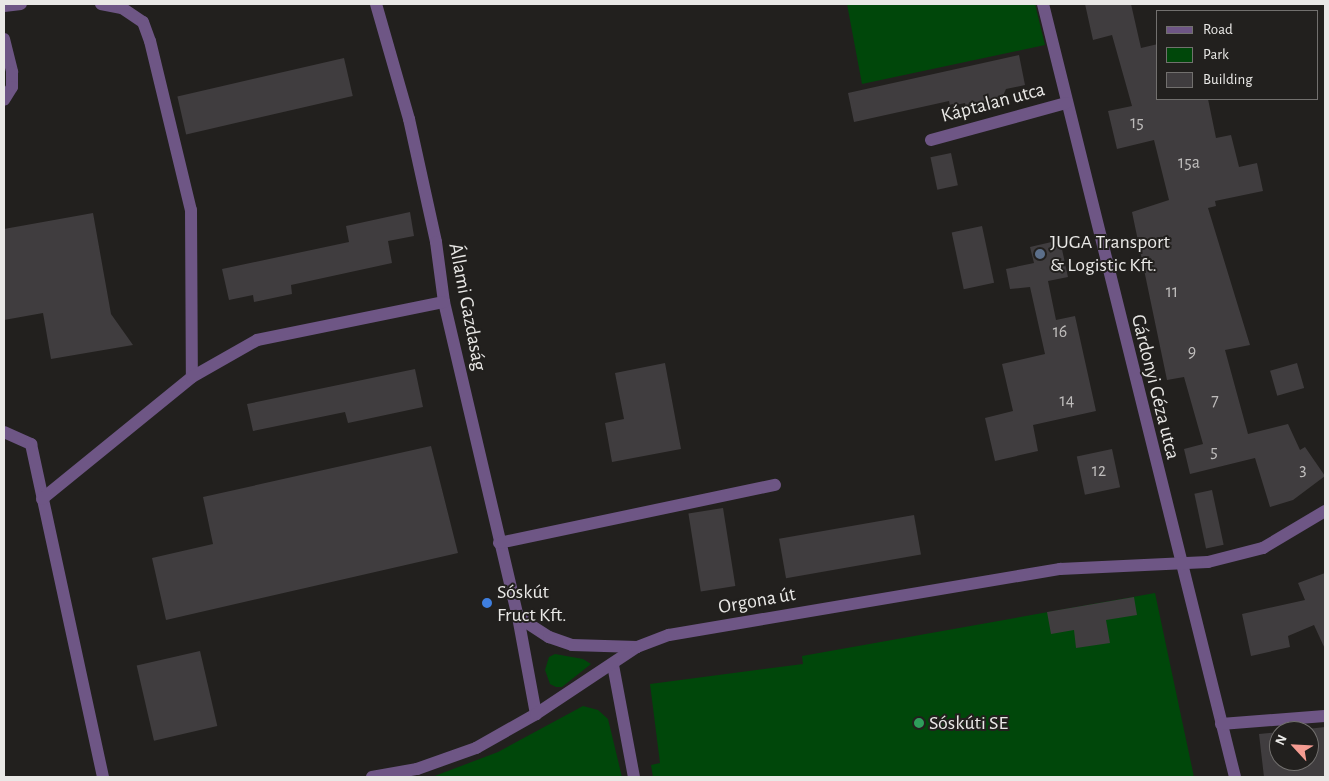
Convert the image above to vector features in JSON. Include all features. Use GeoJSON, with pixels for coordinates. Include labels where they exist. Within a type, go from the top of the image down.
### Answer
{"type":"FeatureCollection","features":[{"type":"Feature","properties":{"kind":"street"},"geometry":{"type":"LineString","coordinates":[[4,6],[22,4]]}},
{"type":"Feature","properties":{"kind":"street"},"geometry":{"type":"LineString","coordinates":[[101,4],[122,8],[142,22],[152,50],[191,210],[192,377]]}},
{"type":"Feature","properties":{"kind":"street","name":"Állami Gazdaság"},"geometry":{"type":"LineString","coordinates":[[376,4],[408,119],[436,242],[444,302],[499,543],[518,617],[536,714]]}},
{"type":"Feature","properties":{"kind":"street","name":"Gárdonyi Géza utca"},"geometry":{"type":"LineString","coordinates":[[1043,4],[1066,103],[1235,777]]}},
{"type":"Feature","properties":{"kind":"street"},"geometry":{"type":"LineString","coordinates":[[4,38],[12,72],[12,87],[4,100]]}},
{"type":"Feature","properties":{"kind":"street","name":"Káptalan utca"},"geometry":{"type":"LineString","coordinates":[[931,140],[1066,103]]}},
{"type":"Feature","properties":{"kind":"street"},"geometry":{"type":"LineString","coordinates":[[42,499],[192,377],[257,340],[444,302]]}},
{"type":"Feature","properties":{"kind":"street"},"geometry":{"type":"LineString","coordinates":[[4,432],[31,444],[103,777]]}},
{"type":"Feature","properties":{"kind":"street"},"geometry":{"type":"LineString","coordinates":[[499,543],[775,485]]}},
{"type":"Feature","properties":{"kind":"street","name":"Orgona út"},"geometry":{"type":"LineString","coordinates":[[372,777],[417,769],[476,748],[536,714],[614,664],[637,646],[669,635],[1060,569],[1208,562],[1263,548],[1325,511]]}},
{"type":"Feature","properties":{"kind":"street"},"geometry":{"type":"LineString","coordinates":[[518,617],[549,637],[572,645],[637,646]]}},
{"type":"Feature","properties":{"kind":"street"},"geometry":{"type":"LineString","coordinates":[[614,664],[634,777]]}},
{"type":"Feature","properties":{"kind":"street"},"geometry":{"type":"LineString","coordinates":[[1221,724],[1325,716]]}},
{"type":"Feature","properties":{"kind":"green space"},"geometry":{"type":"Polygon","coordinates":[[[847,4],[1035,4],[1045,45],[862,84],[847,4]]]}},
{"type":"Feature","properties":{"kind":"green space","name":"Sóskúti SE"},"geometry":{"type":"Polygon","coordinates":[[[1155,593],[1194,777],[653,777],[651,765],[660,763],[650,684],[803,664],[802,656],[1155,593]]]}},
{"type":"Feature","properties":{"kind":"green space"},"geometry":{"type":"Polygon","coordinates":[[[555,654],[583,659],[591,664],[562,687],[556,687],[550,684],[545,670],[549,657],[555,654]]]}},
{"type":"Feature","properties":{"kind":"green space"},"geometry":{"type":"Polygon","coordinates":[[[583,706],[598,710],[608,719],[622,777],[432,777],[498,752],[583,706]]]}},
{"type":"Feature","properties":{"kind":"building"},"geometry":{"type":"Polygon","coordinates":[[[1085,4],[1131,4],[1141,48],[1156,44],[1156,100],[1208,100],[1216,138],[1231,135],[1239,167],[1257,163],[1263,191],[1215,201],[1216,206],[1208,208],[1250,345],[1225,350],[1248,434],[1288,424],[1300,450],[1305,447],[1325,476],[1293,500],[1270,507],[1255,458],[1190,474],[1184,449],[1203,444],[1184,377],[1167,380],[1132,212],[1169,200],[1154,140],[1117,149],[1108,111],[1132,106],[1112,35],[1093,40],[1085,4]]]}},
{"type":"Feature","properties":{"kind":"building"},"geometry":{"type":"Polygon","coordinates":[[[1019,55],[1025,85],[1006,89],[1001,100],[966,107],[965,103],[950,106],[949,101],[854,122],[848,93],[1019,55]]]}},
{"type":"Feature","properties":{"kind":"building"},"geometry":{"type":"Polygon","coordinates":[[[344,58],[353,96],[186,134],[177,96],[344,58]]]}},
{"type":"Feature","properties":{"kind":"building"},"geometry":{"type":"Polygon","coordinates":[[[951,153],[958,185],[937,190],[930,157],[951,153]]]}},
{"type":"Feature","properties":{"kind":"building"},"geometry":{"type":"Polygon","coordinates":[[[410,212],[414,236],[388,241],[392,263],[291,285],[292,294],[254,302],[253,295],[229,300],[222,269],[349,242],[346,226],[410,212]]]}},
{"type":"Feature","properties":{"kind":"building"},"geometry":{"type":"Polygon","coordinates":[[[93,213],[111,314],[133,345],[51,359],[43,313],[4,320],[4,229],[93,213]]]}},
{"type":"Feature","properties":{"kind":"building"},"geometry":{"type":"Polygon","coordinates":[[[982,226],[994,283],[964,289],[952,232],[982,226]]]}},
{"type":"Feature","properties":{"kind":"building"},"geometry":{"type":"Polygon","coordinates":[[[1060,240],[1068,277],[1048,281],[1056,320],[1075,316],[1096,411],[1033,425],[1038,451],[995,461],[985,418],[1013,411],[1002,364],[1045,354],[1030,287],[1010,289],[1006,269],[1034,263],[1030,247],[1060,240]]]}},
{"type":"Feature","properties":{"kind":"building"},"geometry":{"type":"Polygon","coordinates":[[[665,363],[681,449],[612,462],[605,423],[624,419],[615,373],[665,363]]]}},
{"type":"Feature","properties":{"kind":"building"},"geometry":{"type":"Polygon","coordinates":[[[1297,363],[1304,388],[1277,396],[1270,371],[1297,363]]]}},
{"type":"Feature","properties":{"kind":"building"},"geometry":{"type":"Polygon","coordinates":[[[415,369],[423,407],[348,423],[345,412],[253,431],[247,404],[415,369]]]}},
{"type":"Feature","properties":{"kind":"building"},"geometry":{"type":"Polygon","coordinates":[[[431,446],[458,553],[166,620],[152,558],[213,544],[203,497],[431,446]]]}},
{"type":"Feature","properties":{"kind":"building"},"geometry":{"type":"Polygon","coordinates":[[[1112,449],[1120,487],[1085,495],[1077,456],[1112,449]]]}},
{"type":"Feature","properties":{"kind":"building"},"geometry":{"type":"Polygon","coordinates":[[[1212,490],[1224,545],[1206,549],[1194,494],[1212,490]]]}},
{"type":"Feature","properties":{"kind":"building"},"geometry":{"type":"Polygon","coordinates":[[[723,508],[735,586],[701,592],[688,513],[723,508]]]}},
{"type":"Feature","properties":{"kind":"building"},"geometry":{"type":"Polygon","coordinates":[[[914,515],[921,554],[786,578],[779,539],[914,515]]]}},
{"type":"Feature","properties":{"kind":"building"},"geometry":{"type":"Polygon","coordinates":[[[1325,573],[1325,649],[1314,625],[1288,636],[1290,647],[1251,656],[1242,614],[1305,600],[1298,583],[1325,573]]]}},
{"type":"Feature","properties":{"kind":"building"},"geometry":{"type":"Polygon","coordinates":[[[1134,597],[1137,615],[1106,620],[1110,643],[1076,648],[1074,630],[1051,634],[1047,612],[1134,597]]]}},
{"type":"Feature","properties":{"kind":"building"},"geometry":{"type":"Polygon","coordinates":[[[200,651],[217,726],[154,741],[137,666],[200,651]]]}},
{"type":"Feature","properties":{"kind":"building"},"geometry":{"type":"Polygon","coordinates":[[[1325,727],[1325,777],[1264,777],[1259,734],[1269,733],[1269,771],[1319,771],[1319,728],[1325,727]]]}},
{"type":"Feature","properties":{"kind":"place","name":"JUGA Transport & Logistic Kft."},"geometry":{"type":"Point","coordinates":[1040,254]}},
{"type":"Feature","properties":{"kind":"place","name":"Sóskút Fruct Kft."},"geometry":{"type":"Point","coordinates":[487,603]}},
{"type":"Feature","properties":{"kind":"place","name":"Sóskúti SE"},"geometry":{"type":"Point","coordinates":[919,723]}}]}
